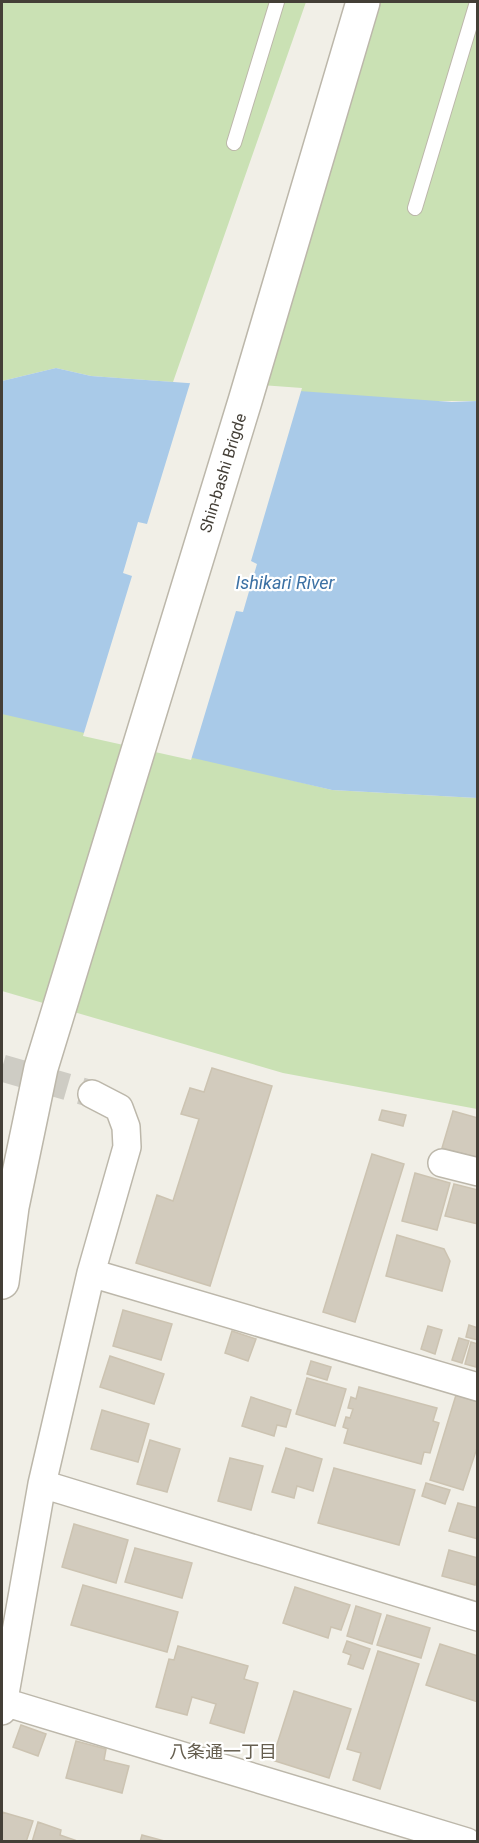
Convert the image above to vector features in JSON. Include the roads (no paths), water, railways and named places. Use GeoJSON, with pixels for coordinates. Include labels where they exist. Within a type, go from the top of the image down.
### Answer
{"type":"FeatureCollection","features":[{"type":"Feature","properties":{"kind":"street","name":"Shin-bashi Brigde"},"geometry":{"type":"LineString","coordinates":[[2,1282],[12,1207],[41,1068],[245,401],[363,2]]}},
{"type":"Feature","properties":{"kind":"street"},"geometry":{"type":"LineString","coordinates":[[92,1094],[120,1108],[126,1126],[126,1147],[91,1273],[42,1484],[3,1707],[467,1842]]}},
{"type":"Feature","properties":{"kind":"street"},"geometry":{"type":"LineString","coordinates":[[441,1163],[477,1172]]}},
{"type":"Feature","properties":{"kind":"street"},"geometry":{"type":"LineString","coordinates":[[91,1273],[477,1387]]}},
{"type":"Feature","properties":{"kind":"street"},"geometry":{"type":"LineString","coordinates":[[42,1484],[477,1617]]}},
{"type":"Feature","properties":{"kind":"lane"},"geometry":{"type":"LineString","coordinates":[[234,143],[277,2]]}},
{"type":"Feature","properties":{"kind":"lane"},"geometry":{"type":"LineString","coordinates":[[415,208],[477,2]]}},
{"type":"Feature","properties":{"kind":"water","name":"Ishikari River"},"geometry":{"type":"Polygon","coordinates":[[[56,368],[91,376],[452,402],[477,401],[477,798],[332,790],[2,714],[2,381],[56,368]]]}},
{"type":"Feature","properties":{"kind":"tunnel"},"geometry":{"type":"LineString","coordinates":[[2,1068],[92,1094]]}},
{"type":"Feature","properties":{"kind":"district","name":"八条通一丁目"},"geometry":{"type":"Point","coordinates":[223,1751]}}]}
